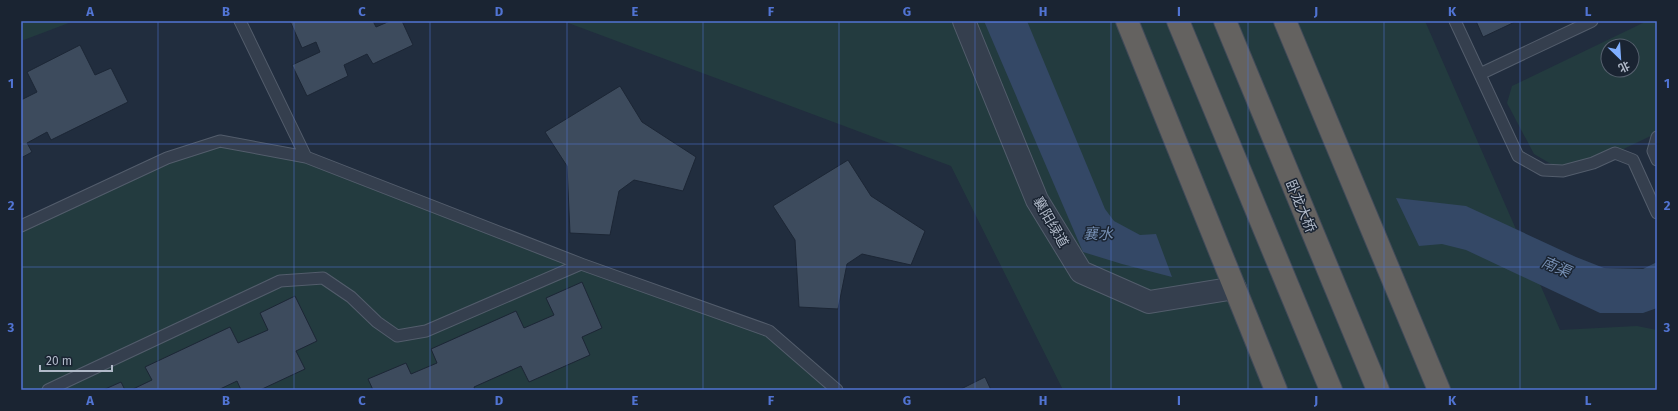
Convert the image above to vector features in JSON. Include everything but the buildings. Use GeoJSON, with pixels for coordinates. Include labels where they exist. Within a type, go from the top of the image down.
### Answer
{"type":"FeatureCollection","features":[{"type":"Feature","properties":{"kind":"highway"},"geometry":{"type":"LineString","coordinates":[[1127,21],[1276,390]]}},
{"type":"Feature","properties":{"kind":"highway"},"geometry":{"type":"LineString","coordinates":[[1178,21],[1330,390]]}},
{"type":"Feature","properties":{"kind":"highway","name":"卧龙大桥"},"geometry":{"type":"LineString","coordinates":[[1225,21],[1378,390]]}},
{"type":"Feature","properties":{"kind":"highway"},"geometry":{"type":"LineString","coordinates":[[1285,21],[1439,390]]}},
{"type":"Feature","properties":{"kind":"street","name":"襄阳绿道"},"geometry":{"type":"LineString","coordinates":[[964,21],[1037,200],[1082,272],[1149,302],[1235,288]]}},
{"type":"Feature","properties":{"kind":"lane"},"geometry":{"type":"LineString","coordinates":[[240,21],[306,157]]}},
{"type":"Feature","properties":{"kind":"lane"},"geometry":{"type":"LineString","coordinates":[[1455,21],[1518,156],[1543,170],[1563,171],[1593,163],[1615,153],[1633,160],[1657,214]]}},
{"type":"Feature","properties":{"kind":"lane"},"geometry":{"type":"LineString","coordinates":[[1480,74],[1592,21]]}},
{"type":"Feature","properties":{"kind":"lane"},"geometry":{"type":"LineString","coordinates":[[1657,136],[1653,151],[1657,160]]}},
{"type":"Feature","properties":{"kind":"lane"},"geometry":{"type":"LineString","coordinates":[[21,226],[167,158],[220,141],[306,157],[581,264],[769,331],[837,390]]}},
{"type":"Feature","properties":{"kind":"lane"},"geometry":{"type":"LineString","coordinates":[[48,390],[280,281],[323,278],[351,297],[377,322],[397,336],[426,331],[581,264]]}},
{"type":"Feature","properties":{"kind":"green space"},"geometry":{"type":"Polygon","coordinates":[[[21,21],[74,21],[21,41],[21,21]]]}},
{"type":"Feature","properties":{"kind":"green space"},"geometry":{"type":"Polygon","coordinates":[[[563,21],[1425,21],[1560,330],[1637,326],[1657,330],[1657,390],[1063,390],[951,166],[563,21]]]}},
{"type":"Feature","properties":{"kind":"green space"},"geometry":{"type":"Polygon","coordinates":[[[1647,21],[1657,21],[1657,133],[1615,153],[1563,171],[1534,154],[1507,103],[1512,86],[1600,44],[1600,78],[1640,78],[1640,38],[1612,38],[1647,21]]]}},
{"type":"Feature","properties":{"kind":"green space"},"geometry":{"type":"Polygon","coordinates":[[[220,141],[306,157],[769,331],[837,390],[21,390],[21,226],[167,158],[220,141]]]}},
{"type":"Feature","properties":{"kind":"water","name":"襄水"},"geometry":{"type":"Polygon","coordinates":[[[984,21],[1027,21],[1105,209],[1114,221],[1140,235],[1156,234],[1172,277],[1083,252],[984,21]]]}},
{"type":"Feature","properties":{"kind":"water","name":"南渠"},"geometry":{"type":"Polygon","coordinates":[[[1396,198],[1466,206],[1576,257],[1604,268],[1643,269],[1657,262],[1657,308],[1643,313],[1600,313],[1466,250],[1442,244],[1419,246],[1396,198]]]}}]}
